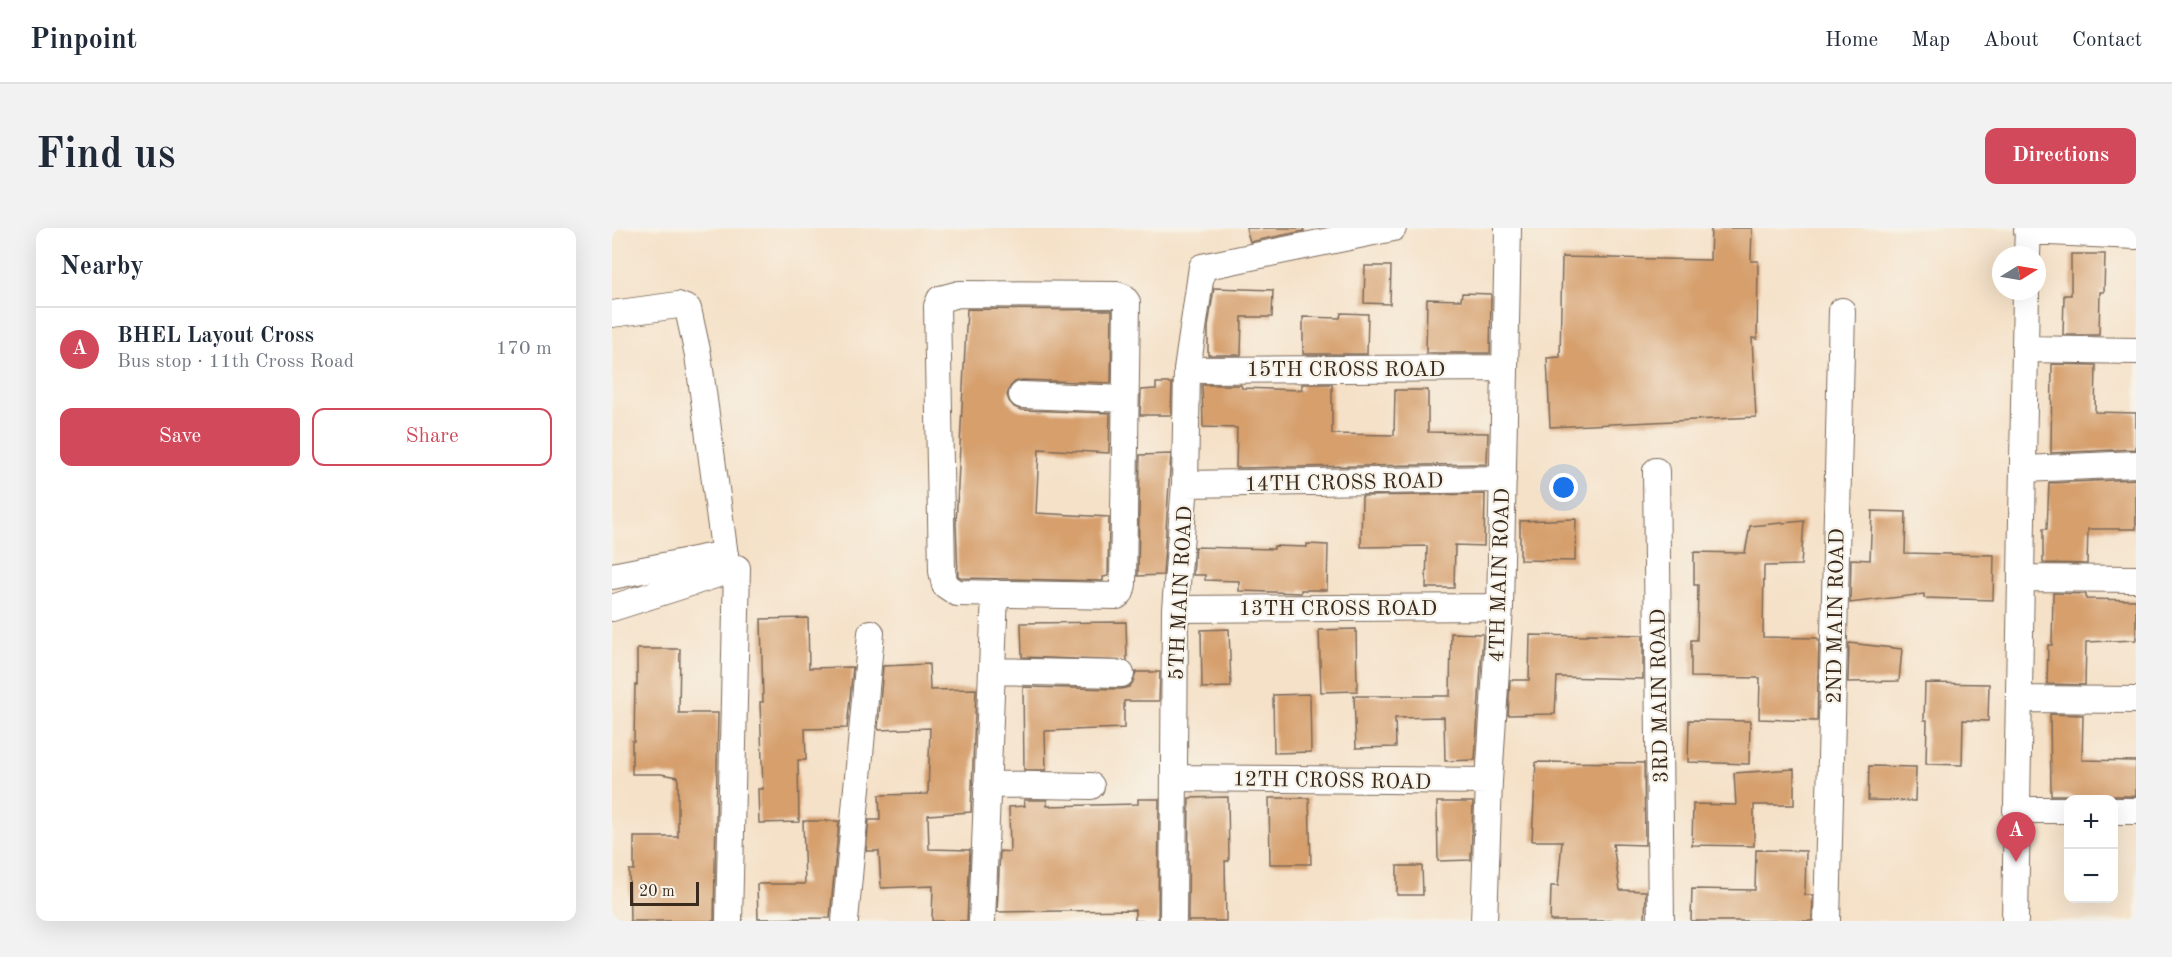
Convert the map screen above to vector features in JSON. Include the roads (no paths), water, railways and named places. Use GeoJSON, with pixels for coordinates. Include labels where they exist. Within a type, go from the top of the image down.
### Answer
{"type":"FeatureCollection","features":[{"type":"Feature","properties":{"kind":"street","name":"5TH MAIN ROAD"},"geometry":{"type":"LineString","coordinates":[[1173,921],[1175,609],[1185,484],[1187,370],[1202,267],[1393,228]]}},
{"type":"Feature","properties":{"kind":"street","name":"4TH MAIN ROAD"},"geometry":{"type":"LineString","coordinates":[[1484,921],[1489,781],[1500,607],[1508,228]]}},
{"type":"Feature","properties":{"kind":"street"},"geometry":{"type":"LineString","coordinates":[[2027,238],[2136,236]]}},
{"type":"Feature","properties":{"kind":"street"},"geometry":{"type":"LineString","coordinates":[[959,294],[1117,295],[1123,297],[1127,302],[1125,399],[1123,584],[1121,592],[1117,596],[1110,597],[957,593],[945,585],[942,571],[937,306],[940,299],[959,294]]}},
{"type":"Feature","properties":{"kind":"street"},"geometry":{"type":"LineString","coordinates":[[2014,921],[2026,300]]}},
{"type":"Feature","properties":{"kind":"street"},"geometry":{"type":"LineString","coordinates":[[612,314],[678,305],[688,309],[698,355],[726,562]]}},
{"type":"Feature","properties":{"kind":"street","name":"2ND MAIN ROAD"},"geometry":{"type":"LineString","coordinates":[[1827,921],[1842,311]]}},
{"type":"Feature","properties":{"kind":"street"},"geometry":{"type":"LineString","coordinates":[[2025,349],[2136,351]]}},
{"type":"Feature","properties":{"kind":"street","name":"15TH CROSS ROAD"},"geometry":{"type":"LineString","coordinates":[[1187,370],[1505,368]]}},
{"type":"Feature","properties":{"kind":"street"},"geometry":{"type":"LineString","coordinates":[[1022,395],[1125,399]]}},
{"type":"Feature","properties":{"kind":"street"},"geometry":{"type":"LineString","coordinates":[[2023,469],[2136,464]]}},
{"type":"Feature","properties":{"kind":"street","name":"3RD MAIN ROAD"},"geometry":{"type":"LineString","coordinates":[[1656,471],[1661,921]]}},
{"type":"Feature","properties":{"kind":"street","name":"14TH CROSS ROAD"},"geometry":{"type":"LineString","coordinates":[[1185,484],[1503,479]]}},
{"type":"Feature","properties":{"kind":"street"},"geometry":{"type":"LineString","coordinates":[[612,608],[726,562]]}},
{"type":"Feature","properties":{"kind":"street"},"geometry":{"type":"LineString","coordinates":[[612,576],[726,562],[737,568],[729,921]]}},
{"type":"Feature","properties":{"kind":"street"},"geometry":{"type":"LineString","coordinates":[[2021,578],[2136,579]]}},
{"type":"Feature","properties":{"kind":"street"},"geometry":{"type":"LineString","coordinates":[[982,921],[995,593]]}},
{"type":"Feature","properties":{"kind":"street","name":"13TH CROSS ROAD"},"geometry":{"type":"LineString","coordinates":[[1175,609],[1500,607]]}},
{"type":"Feature","properties":{"kind":"street"},"geometry":{"type":"LineString","coordinates":[[845,921],[871,633]]}},
{"type":"Feature","properties":{"kind":"street"},"geometry":{"type":"LineString","coordinates":[[992,671],[1121,674]]}},
{"type":"Feature","properties":{"kind":"street"},"geometry":{"type":"LineString","coordinates":[[2019,699],[2136,700]]}},
{"type":"Feature","properties":{"kind":"street","name":"12TH CROSS ROAD"},"geometry":{"type":"LineString","coordinates":[[1174,778],[1489,781]]}},
{"type":"Feature","properties":{"kind":"street"},"geometry":{"type":"LineString","coordinates":[[987,784],[1091,786]]}},
{"type":"Feature","properties":{"kind":"street"},"geometry":{"type":"LineString","coordinates":[[2016,810],[2064,810]]}},
{"type":"Feature","properties":{"kind":"street"},"geometry":{"type":"LineString","coordinates":[[2118,811],[2136,811]]}},
{"type":"Feature","properties":{"kind":"place","name":"BHEL Layout Cross"},"geometry":{"type":"Point","coordinates":[2016,862]}}]}
